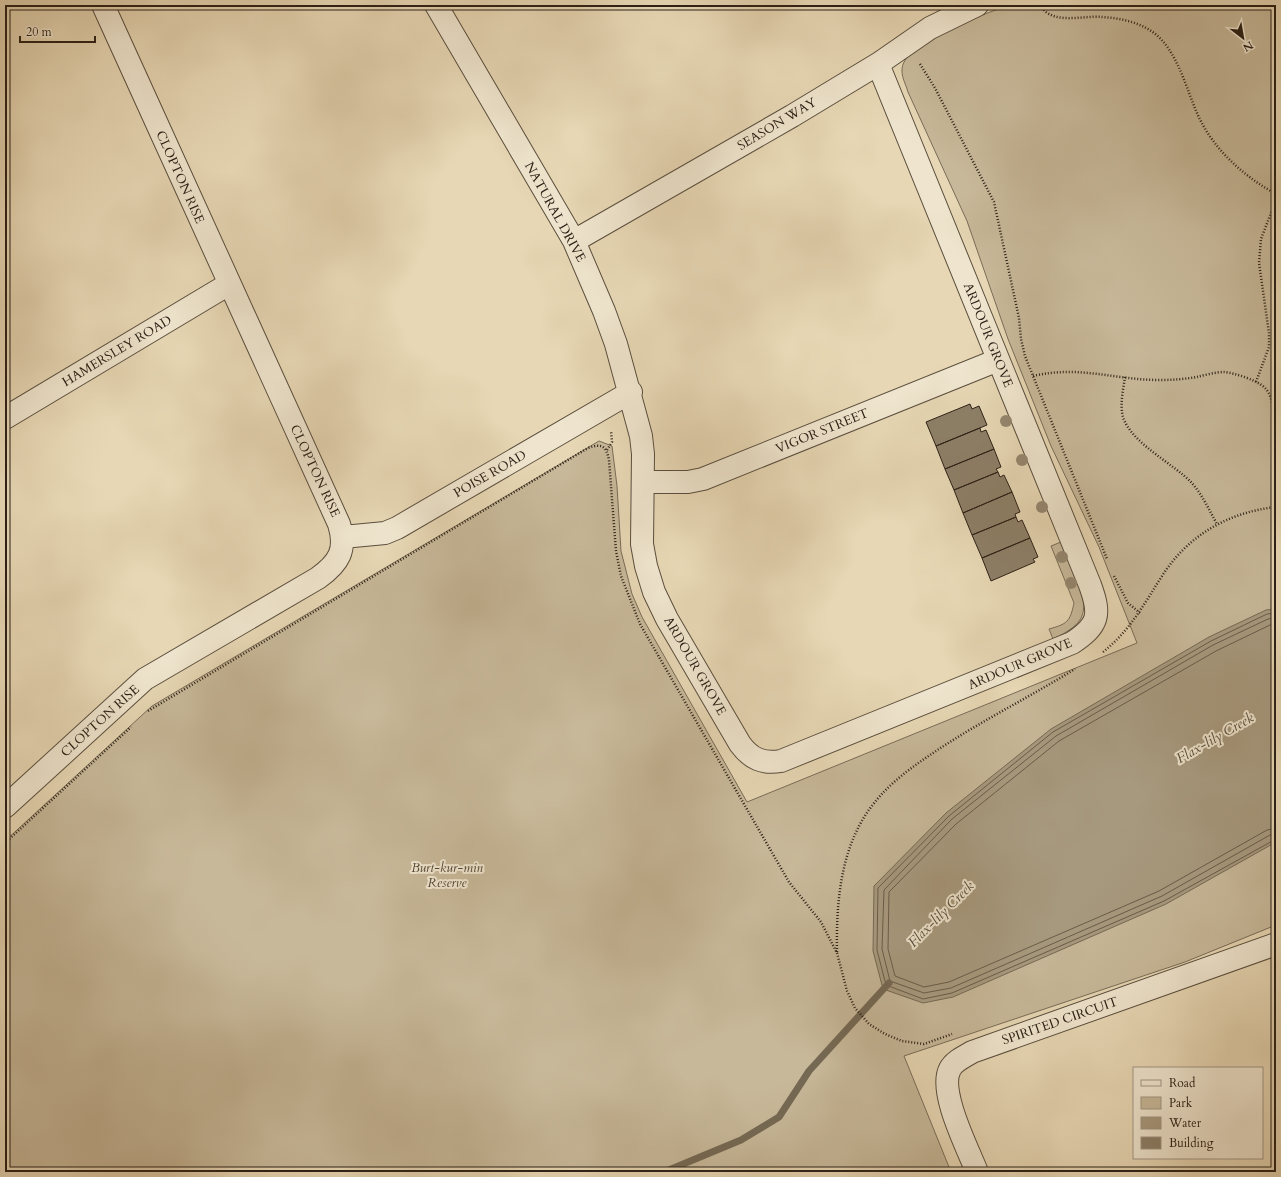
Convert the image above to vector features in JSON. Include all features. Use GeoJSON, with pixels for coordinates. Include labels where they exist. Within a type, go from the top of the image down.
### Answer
{"type":"FeatureCollection","features":[{"type":"Feature","properties":{"kind":"street","name":"CLOPTON RISE"},"geometry":{"type":"LineString","coordinates":[[5,807],[146,679],[330,569],[342,551],[343,537],[339,524],[103,5]]}},
{"type":"Feature","properties":{"kind":"street","name":"NATURAL DRIVE"},"geometry":{"type":"LineString","coordinates":[[436,5],[574,241],[616,344],[631,392],[641,436],[643,482]]}},
{"type":"Feature","properties":{"kind":"street","name":"SEASON WAY"},"geometry":{"type":"LineString","coordinates":[[574,241],[792,116],[878,64],[930,28],[977,5]]}},
{"type":"Feature","properties":{"kind":"street","name":"ARDOUR GROVE"},"geometry":{"type":"LineString","coordinates":[[643,482],[642,544],[646,566],[654,592],[667,619],[746,752],[763,762],[781,761],[1072,644],[1092,627],[1096,618],[1095,600],[878,64]]}},
{"type":"Feature","properties":{"kind":"street","name":"HAMERSLEY ROAD"},"geometry":{"type":"LineString","coordinates":[[5,418],[229,284]]}},
{"type":"Feature","properties":{"kind":"street","name":"VIGOR STREET"},"geometry":{"type":"LineString","coordinates":[[643,482],[688,482],[703,479],[998,360]]}},
{"type":"Feature","properties":{"kind":"street","name":"POISE ROAD"},"geometry":{"type":"LineString","coordinates":[[343,537],[385,533],[397,528],[631,392]]}},
{"type":"Feature","properties":{"kind":"street","name":"SPIRITED CIRCUIT"},"geometry":{"type":"LineString","coordinates":[[976,1172],[948,1099],[946,1082],[950,1069],[958,1060],[972,1052],[1276,944]]}},
{"type":"Feature","properties":{"kind":"path"},"geometry":{"type":"LineString","coordinates":[[1040,5],[1043,10],[1060,18],[1101,16],[1121,19],[1140,25],[1155,34],[1167,49],[1179,69],[1204,128],[1238,168],[1258,184],[1276,194]]}},
{"type":"Feature","properties":{"kind":"path"},"geometry":{"type":"LineString","coordinates":[[887,87],[920,64],[935,88],[988,188],[994,202],[1000,228],[1007,268],[1019,318],[1021,339],[1025,356],[1110,565]]}},
{"type":"Feature","properties":{"kind":"path"},"geometry":{"type":"LineString","coordinates":[[1256,382],[1269,347],[1269,333],[1259,263],[1262,239],[1276,200]]}},
{"type":"Feature","properties":{"kind":"path"},"geometry":{"type":"LineString","coordinates":[[1009,387],[1033,376],[1058,371],[1081,371],[1160,380],[1185,379],[1224,372],[1256,382],[1267,391],[1271,400],[1276,428]]}},
{"type":"Feature","properties":{"kind":"path"},"geometry":{"type":"LineString","coordinates":[[1125,377],[1122,410],[1124,420],[1131,430],[1150,449],[1190,482],[1203,498],[1217,524]]}},
{"type":"Feature","properties":{"kind":"path"},"geometry":{"type":"LineString","coordinates":[[611,431],[612,442],[607,450],[616,551],[621,576],[637,618],[789,882],[821,922],[837,953]]}},
{"type":"Feature","properties":{"kind":"path"},"geometry":{"type":"LineString","coordinates":[[144,715],[588,448],[596,445],[602,446],[607,450]]}},
{"type":"Feature","properties":{"kind":"path"},"geometry":{"type":"LineString","coordinates":[[1101,653],[1124,634],[1140,613],[1178,553],[1196,537],[1217,524],[1240,515],[1276,507]]}},
{"type":"Feature","properties":{"kind":"path"},"geometry":{"type":"LineString","coordinates":[[1113,572],[1128,603],[1140,613]]}},
{"type":"Feature","properties":{"kind":"path"},"geometry":{"type":"LineString","coordinates":[[924,1044],[902,1041],[885,1034],[869,1024],[856,1008],[847,991],[837,953],[836,922],[840,882],[850,846],[861,822],[875,802],[913,767],[952,741],[1076,668]]}},
{"type":"Feature","properties":{"kind":"path"},"geometry":{"type":"LineString","coordinates":[[5,843],[132,726]]}},
{"type":"Feature","properties":{"kind":"green space","name":"Burt-kur-min Reserve"},"geometry":{"type":"Polygon","coordinates":[[[1009,5],[1276,5],[1276,925],[1185,962],[904,1056],[951,1172],[5,1172],[5,841],[152,706],[599,441],[612,446],[617,486],[621,551],[632,594],[642,617],[747,802],[1137,643],[1099,547],[1051,446],[1008,339],[967,221],[908,92],[903,76],[902,71],[905,60],[915,50],[929,40],[946,30],[1009,5]]]}},
{"type":"Feature","properties":{"kind":"green space"},"geometry":{"type":"Polygon","coordinates":[[[1061,542],[1082,595],[1084,604],[1081,618],[1078,623],[1067,632],[1053,639],[1049,629],[1060,626],[1067,621],[1074,603],[1051,546],[1061,542]]]}},
{"type":"Feature","properties":{"kind":"water"},"geometry":{"type":"Polygon","coordinates":[[[1276,609],[1276,842],[1166,904],[953,997],[923,1003],[883,989],[873,951],[874,886],[946,813],[1051,729],[1209,637],[1266,610],[1276,609]]]}},
{"type":"Feature","properties":{"kind":"building"},"geometry":{"type":"Polygon","coordinates":[[[970,404],[972,409],[979,406],[987,425],[936,446],[926,422],[970,404]]]}},
{"type":"Feature","properties":{"kind":"building"},"geometry":{"type":"Polygon","coordinates":[[[980,428],[981,432],[986,430],[994,449],[945,469],[936,446],[980,428]]]}},
{"type":"Feature","properties":{"kind":"building"},"geometry":{"type":"Polygon","coordinates":[[[994,449],[1001,467],[996,469],[998,472],[954,490],[945,469],[994,449]]]}},
{"type":"Feature","properties":{"kind":"building"},"geometry":{"type":"Polygon","coordinates":[[[998,472],[1000,477],[1004,475],[1012,492],[963,513],[954,490],[998,472]]]}},
{"type":"Feature","properties":{"kind":"building"},"geometry":{"type":"Polygon","coordinates":[[[1012,492],[1020,512],[1015,514],[1016,517],[972,535],[963,513],[1012,492]]]}},
{"type":"Feature","properties":{"kind":"building"},"geometry":{"type":"Polygon","coordinates":[[[1016,517],[1018,522],[1022,520],[1030,538],[982,558],[972,535],[1016,517]]]}},
{"type":"Feature","properties":{"kind":"building"},"geometry":{"type":"Polygon","coordinates":[[[1030,538],[1038,557],[1033,559],[1035,562],[991,581],[982,558],[1030,538]]]}},
{"type":"Feature","properties":{"kind":"waterway","name":"Flax-lily Creek"},"geometry":{"type":"LineString","coordinates":[[664,1172],[741,1140],[779,1117],[809,1071],[889,983]]}}]}
